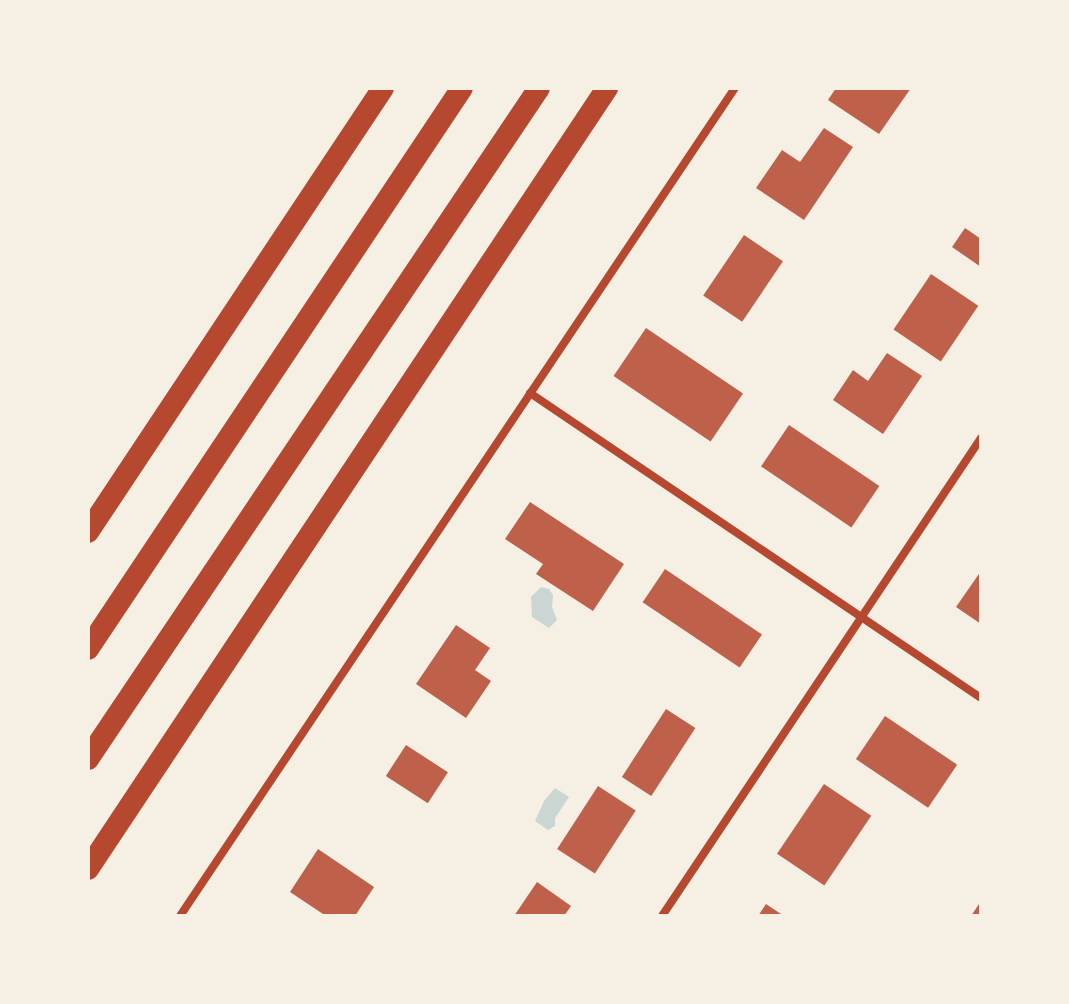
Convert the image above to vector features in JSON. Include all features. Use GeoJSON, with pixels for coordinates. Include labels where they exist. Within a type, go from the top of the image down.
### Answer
{"type":"FeatureCollection","features":[{"type":"Feature","properties":{"kind":"highway"},"geometry":{"type":"LineString","coordinates":[[88,532],[383,88]]}},
{"type":"Feature","properties":{"kind":"highway"},"geometry":{"type":"LineString","coordinates":[[88,649],[462,88]]}},
{"type":"Feature","properties":{"kind":"highway"},"geometry":{"type":"LineString","coordinates":[[88,759],[539,88]]}},
{"type":"Feature","properties":{"kind":"highway"},"geometry":{"type":"LineString","coordinates":[[88,869],[607,88]]}},
{"type":"Feature","properties":{"kind":"street"},"geometry":{"type":"LineString","coordinates":[[180,916],[735,88]]}},
{"type":"Feature","properties":{"kind":"street"},"geometry":{"type":"LineString","coordinates":[[530,393],[981,698]]}},
{"type":"Feature","properties":{"kind":"street"},"geometry":{"type":"LineString","coordinates":[[662,916],[981,438]]}},
{"type":"Feature","properties":{"kind":"shaded area"},"geometry":{"type":"Polygon","coordinates":[[[541,587],[549,589],[553,595],[552,607],[557,620],[549,628],[532,617],[531,597],[541,587]]]}},
{"type":"Feature","properties":{"kind":"shaded area"},"geometry":{"type":"Polygon","coordinates":[[[555,788],[569,797],[555,818],[555,826],[548,830],[535,821],[544,801],[555,788]]]}},
{"type":"Feature","properties":{"kind":"building"},"geometry":{"type":"Polygon","coordinates":[[[836,88],[911,88],[879,134],[828,100],[836,88]]]}},
{"type":"Feature","properties":{"kind":"building"},"geometry":{"type":"Polygon","coordinates":[[[824,128],[853,147],[804,220],[756,188],[782,150],[800,162],[824,128]]]}},
{"type":"Feature","properties":{"kind":"building"},"geometry":{"type":"Polygon","coordinates":[[[965,228],[981,239],[981,267],[952,247],[965,228]]]}},
{"type":"Feature","properties":{"kind":"building"},"geometry":{"type":"Polygon","coordinates":[[[744,235],[783,261],[742,322],[703,296],[744,235]]]}},
{"type":"Feature","properties":{"kind":"building"},"geometry":{"type":"Polygon","coordinates":[[[931,274],[978,306],[941,361],[894,330],[931,274]]]}},
{"type":"Feature","properties":{"kind":"building"},"geometry":{"type":"Polygon","coordinates":[[[646,328],[743,393],[711,442],[614,376],[646,328]]]}},
{"type":"Feature","properties":{"kind":"building"},"geometry":{"type":"Polygon","coordinates":[[[887,353],[922,376],[883,434],[833,400],[853,370],[868,381],[887,353]]]}},
{"type":"Feature","properties":{"kind":"building"},"geometry":{"type":"Polygon","coordinates":[[[789,425],[879,486],[851,527],[761,466],[789,425]]]}},
{"type":"Feature","properties":{"kind":"building"},"geometry":{"type":"Polygon","coordinates":[[[530,502],[624,564],[593,611],[536,574],[543,564],[505,539],[530,502]]]}},
{"type":"Feature","properties":{"kind":"building"},"geometry":{"type":"Polygon","coordinates":[[[665,569],[762,634],[740,668],[643,602],[665,569]]]}},
{"type":"Feature","properties":{"kind":"building"},"geometry":{"type":"Polygon","coordinates":[[[981,571],[981,624],[956,607],[981,571]]]}},
{"type":"Feature","properties":{"kind":"building"},"geometry":{"type":"Polygon","coordinates":[[[456,625],[490,648],[475,670],[491,681],[466,718],[416,684],[456,625]]]}},
{"type":"Feature","properties":{"kind":"building"},"geometry":{"type":"Polygon","coordinates":[[[666,709],[695,728],[651,796],[622,777],[666,709]]]}},
{"type":"Feature","properties":{"kind":"building"},"geometry":{"type":"Polygon","coordinates":[[[885,716],[957,765],[928,808],[856,759],[885,716]]]}},
{"type":"Feature","properties":{"kind":"building"},"geometry":{"type":"Polygon","coordinates":[[[406,745],[448,772],[428,803],[386,776],[406,745]]]}},
{"type":"Feature","properties":{"kind":"building"},"geometry":{"type":"Polygon","coordinates":[[[824,784],[871,816],[824,886],[777,854],[824,784]]]}},
{"type":"Feature","properties":{"kind":"building"},"geometry":{"type":"Polygon","coordinates":[[[598,786],[636,811],[595,873],[557,849],[598,786]]]}},
{"type":"Feature","properties":{"kind":"building"},"geometry":{"type":"Polygon","coordinates":[[[318,849],[374,887],[355,916],[326,916],[290,892],[318,849]]]}},
{"type":"Feature","properties":{"kind":"building"},"geometry":{"type":"Polygon","coordinates":[[[537,882],[571,906],[564,916],[514,916],[537,882]]]}},
{"type":"Feature","properties":{"kind":"building"},"geometry":{"type":"Polygon","coordinates":[[[981,901],[981,916],[971,916],[981,901]]]}},
{"type":"Feature","properties":{"kind":"building"},"geometry":{"type":"Polygon","coordinates":[[[766,904],[784,916],[758,916],[766,904]]]}}]}
